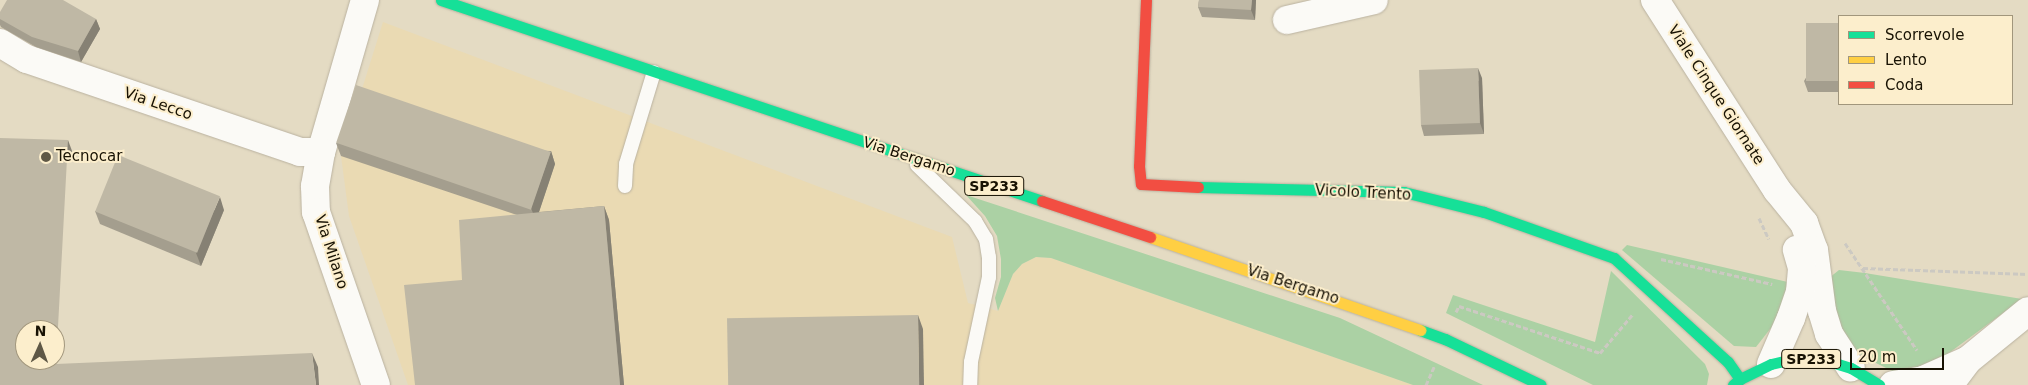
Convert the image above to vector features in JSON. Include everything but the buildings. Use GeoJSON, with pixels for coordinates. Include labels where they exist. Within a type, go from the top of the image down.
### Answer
{"type":"FeatureCollection","features":[{"type":"Feature","properties":{"kind":"main road","name":"Via Bergamo"},"geometry":{"type":"LineString","coordinates":[[441,0],[1344,302],[1445,339],[1541,385]]}},
{"type":"Feature","properties":{"kind":"main road","name":"Vicolo Trento"},"geometry":{"type":"LineString","coordinates":[[1146,0],[1139,166],[1141,184],[1157,186],[1404,192],[1484,212],[1614,258],[1728,362],[1737,382]]}},
{"type":"Feature","properties":{"kind":"main road","name":"SP233"},"geometry":{"type":"LineString","coordinates":[[1737,382],[1771,364],[1798,358],[1825,360],[1851,368],[1879,385]]}},
{"type":"Feature","properties":{"kind":"street","name":"Via Milano"},"geometry":{"type":"LineString","coordinates":[[365,0],[321,152],[315,186],[316,212],[376,385]]}},
{"type":"Feature","properties":{"kind":"street"},"geometry":{"type":"LineString","coordinates":[[1287,20],[1374,0]]}},
{"type":"Feature","properties":{"kind":"street","name":"Viale Cinque Giornate"},"geometry":{"type":"LineString","coordinates":[[1655,0],[1777,190],[1804,223],[1814,250],[1822,311],[1829,334],[1851,368]]}},
{"type":"Feature","properties":{"kind":"street","name":"Via Lecco"},"geometry":{"type":"LineString","coordinates":[[0,43],[27,59],[300,152],[321,152]]}},
{"type":"Feature","properties":{"kind":"street","name":"Viale Cinque Giornate"},"geometry":{"type":"LineString","coordinates":[[1771,364],[1792,318],[1800,292],[1802,268],[1777,190]]}},
{"type":"Feature","properties":{"kind":"street"},"geometry":{"type":"LineString","coordinates":[[1949,385],[1968,360],[2028,311]]}},
{"type":"Feature","properties":{"kind":"street"},"geometry":{"type":"LineString","coordinates":[[1892,385],[1922,380],[1968,360]]}},
{"type":"Feature","properties":{"kind":"lane"},"geometry":{"type":"LineString","coordinates":[[625,186],[626,164],[654,72]]}},
{"type":"Feature","properties":{"kind":"lane"},"geometry":{"type":"LineString","coordinates":[[910,158],[975,221],[986,239],[989,257],[989,277],[974,346],[970,385]]}},
{"type":"Feature","properties":{"kind":"path"},"geometry":{"type":"LineString","coordinates":[[1426,385],[1459,306],[1600,353],[1677,262]]}},
{"type":"Feature","properties":{"kind":"path"},"geometry":{"type":"LineString","coordinates":[[1862,268],[2028,274]]}},
{"type":"Feature","properties":{"kind":"shaded area"},"geometry":{"type":"Polygon","coordinates":[[[383,22],[952,237],[968,303],[998,311],[1013,274],[1022,264],[1036,257],[1051,258],[1413,385],[408,385],[349,216],[341,156],[383,22]]]}},
{"type":"Feature","properties":{"kind":"green space"},"geometry":{"type":"Polygon","coordinates":[[[966,195],[1340,318],[1483,385],[1413,385],[1051,258],[1036,257],[1022,264],[1013,274],[998,311],[995,298],[1001,277],[1001,259],[997,236],[985,216],[966,195]]]}},
{"type":"Feature","properties":{"kind":"green space"},"geometry":{"type":"Polygon","coordinates":[[[1627,245],[1792,283],[1786,309],[1756,347],[1734,346],[1622,250],[1627,245]]]}},
{"type":"Feature","properties":{"kind":"green space"},"geometry":{"type":"Polygon","coordinates":[[[1839,270],[2022,299],[1930,367],[1912,372],[1892,371],[1864,357],[1844,340],[1833,320],[1829,278],[1839,270]]]}},
{"type":"Feature","properties":{"kind":"green space"},"geometry":{"type":"Polygon","coordinates":[[[1611,271],[1705,364],[1709,374],[1707,385],[1593,385],[1446,313],[1453,295],[1595,342],[1611,271]]]}},
{"type":"Feature","properties":{"kind":"traffic: fast"},"geometry":{"type":"LineString","coordinates":[[441,0],[1042,201]]}},
{"type":"Feature","properties":{"kind":"traffic: fast"},"geometry":{"type":"LineString","coordinates":[[1198,187],[1404,192],[1484,212],[1614,258],[1728,362],[1740,379]]}},
{"type":"Feature","properties":{"kind":"traffic: fast"},"geometry":{"type":"LineString","coordinates":[[1420,330],[1445,339],[1541,385]]}},
{"type":"Feature","properties":{"kind":"traffic: fast"},"geometry":{"type":"LineString","coordinates":[[1733,385],[1740,379],[1771,364],[1797,358],[1825,360],[1851,368],[1879,385]]}},
{"type":"Feature","properties":{"kind":"traffic: slow"},"geometry":{"type":"LineString","coordinates":[[1150,237],[1420,330]]}},
{"type":"Feature","properties":{"kind":"traffic: jam"},"geometry":{"type":"LineString","coordinates":[[1146,0],[1139,166],[1141,184],[1198,187]]}},
{"type":"Feature","properties":{"kind":"traffic: jam"},"geometry":{"type":"LineString","coordinates":[[1042,201],[1150,237]]}},
{"type":"Feature","properties":{"kind":"place","name":"Tecnocar"},"geometry":{"type":"Point","coordinates":[46,157]}}]}
